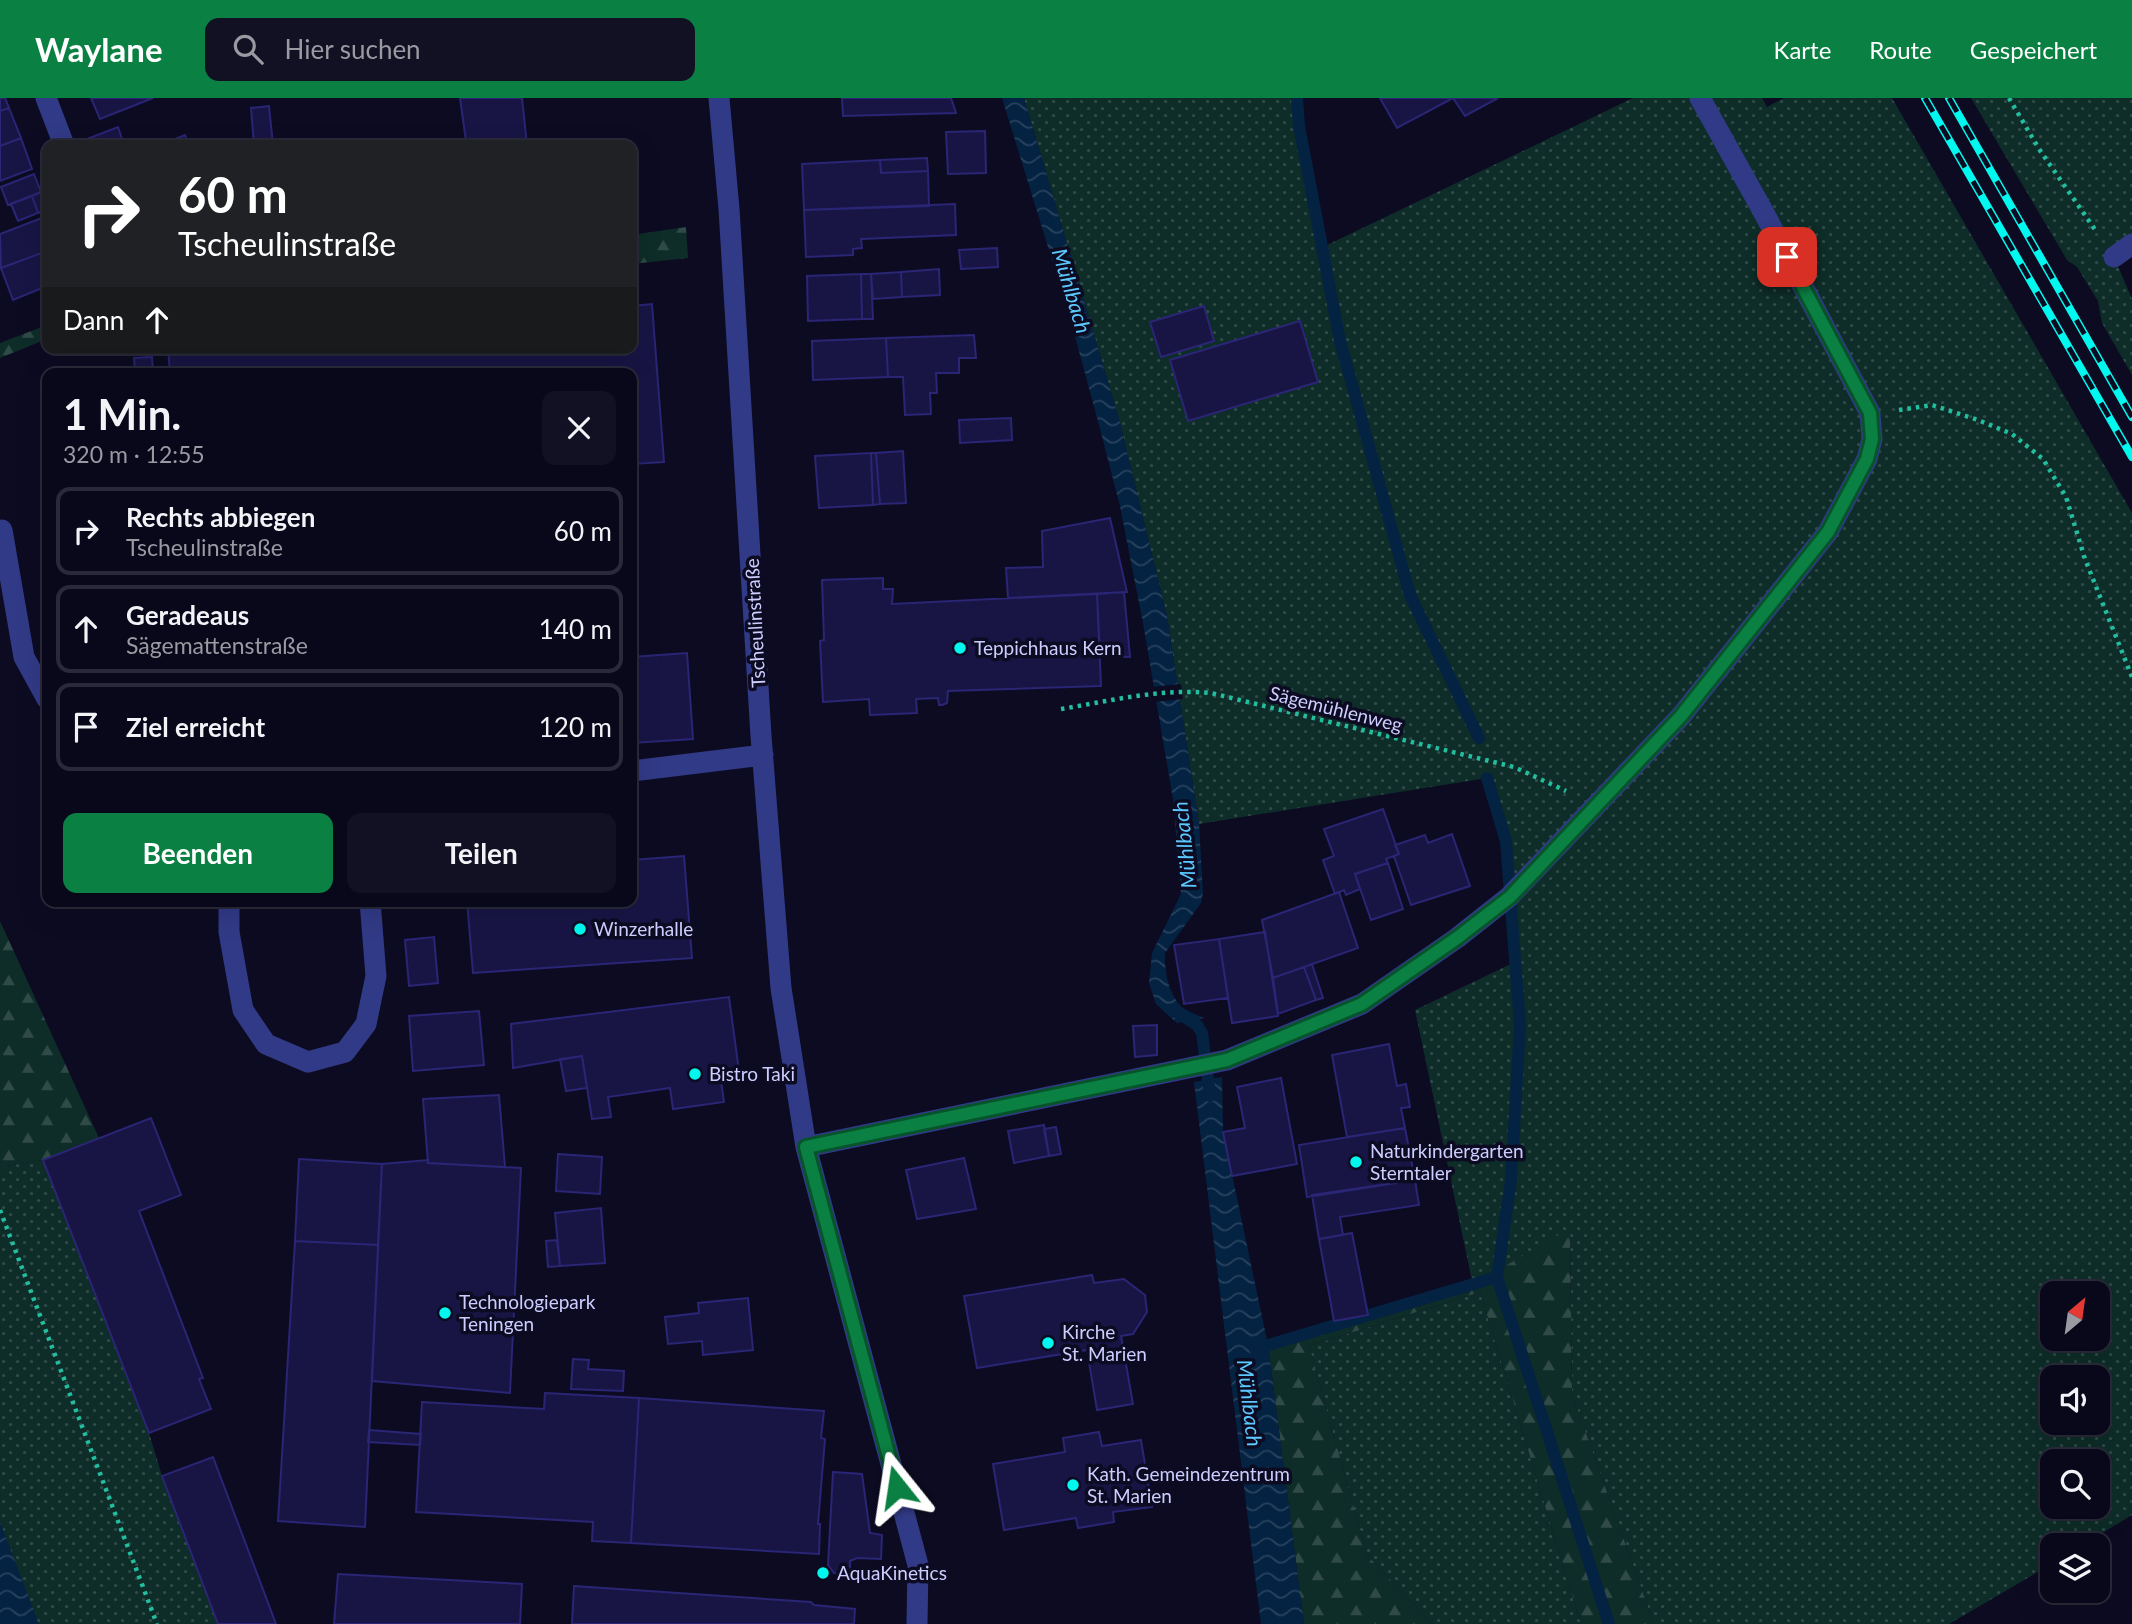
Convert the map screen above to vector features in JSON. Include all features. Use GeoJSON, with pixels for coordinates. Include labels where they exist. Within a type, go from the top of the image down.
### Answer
{"type":"FeatureCollection","features":[{"type":"Feature","properties":{"kind":"street"},"geometry":{"type":"LineString","coordinates":[[46,98],[62,140]]}},
{"type":"Feature","properties":{"kind":"street","name":"Tscheulinstraße"},"geometry":{"type":"LineString","coordinates":[[719,98],[729,209],[763,755],[781,988],[806,1147],[918,1565],[917,1624]]}},
{"type":"Feature","properties":{"kind":"street"},"geometry":{"type":"LineString","coordinates":[[806,1147],[1227,1060],[1362,1004],[1457,938],[1510,897],[1681,716],[1828,532],[1867,459],[1872,439],[1870,413],[1700,98]]}},
{"type":"Feature","properties":{"kind":"street"},"geometry":{"type":"LineString","coordinates":[[2114,257],[2132,244]]}},
{"type":"Feature","properties":{"kind":"street"},"geometry":{"type":"LineString","coordinates":[[2,530],[24,657],[42,690]]}},
{"type":"Feature","properties":{"kind":"street"},"geometry":{"type":"LineString","coordinates":[[637,770],[763,755]]}},
{"type":"Feature","properties":{"kind":"street"},"geometry":{"type":"LineString","coordinates":[[229,907],[229,932],[243,1010],[265,1044],[307,1062],[345,1052],[366,1024],[376,976],[370,907]]}},
{"type":"Feature","properties":{"kind":"path"},"geometry":{"type":"LineString","coordinates":[[2009,98],[2039,149],[2114,257]]}},
{"type":"Feature","properties":{"kind":"path"},"geometry":{"type":"LineString","coordinates":[[1870,413],[1932,405],[2012,434],[2043,459],[2066,497],[2085,558],[2132,677]]}},
{"type":"Feature","properties":{"kind":"path","name":"Sägemühlenweg"},"geometry":{"type":"LineString","coordinates":[[1060,709],[1141,696],[1191,691],[1211,693],[1514,767],[1596,804]]}},
{"type":"Feature","properties":{"kind":"path"},"geometry":{"type":"LineString","coordinates":[[0,1210],[157,1624]]}},
{"type":"Feature","properties":{"kind":"green space"},"geometry":{"type":"Polygon","coordinates":[[[1024,98],[1297,98],[1299,126],[1323,247],[1633,98],[1762,98],[1767,107],[1784,98],[1892,98],[2132,513],[2132,1515],[2102,1533],[2040,1533],[2040,1571],[1949,1624],[1654,1624],[1572,1394],[1570,1229],[1473,1285],[1415,1010],[1515,962],[1506,841],[1487,778],[1199,824],[1167,616],[1119,419],[1024,98]]]}},
{"type":"Feature","properties":{"kind":"green space"},"geometry":{"type":"Polygon","coordinates":[[[1971,98],[2132,98],[2132,244],[2114,257],[2132,299],[2132,375],[2102,323],[2098,301],[2077,267],[2067,260],[1971,98]]]}},
{"type":"Feature","properties":{"kind":"green space"},"geometry":{"type":"Polygon","coordinates":[[[686,227],[688,258],[637,263],[637,234],[686,227]]]}},
{"type":"Feature","properties":{"kind":"green space"},"geometry":{"type":"Polygon","coordinates":[[[42,327],[42,341],[0,358],[0,343],[42,327]]]}},
{"type":"Feature","properties":{"kind":"green space"},"geometry":{"type":"Polygon","coordinates":[[[0,921],[99,1138],[43,1160],[0,1167],[0,921]]]}},
{"type":"Feature","properties":{"kind":"green space"},"geometry":{"type":"Polygon","coordinates":[[[43,1160],[149,1433],[162,1476],[218,1624],[38,1624],[0,1522],[0,1167],[43,1160]]]}},
{"type":"Feature","properties":{"kind":"green space"},"geometry":{"type":"Polygon","coordinates":[[[1570,1228],[1572,1394],[1654,1624],[1581,1624],[1480,1292],[1309,1346],[1367,1555],[1433,1624],[1304,1624],[1268,1345],[1473,1285],[1570,1228]]]}},
{"type":"Feature","properties":{"kind":"green space"},"geometry":{"type":"Polygon","coordinates":[[[1480,1292],[1581,1624],[1433,1624],[1367,1555],[1309,1346],[1480,1292]]]}},
{"type":"Feature","properties":{"kind":"water"},"geometry":{"type":"Polygon","coordinates":[[[1002,98],[1024,98],[1119,419],[1167,616],[1199,824],[1203,893],[1201,903],[1165,953],[1165,968],[1168,983],[1178,1003],[1204,1018],[1177,1023],[1156,1004],[1149,983],[1152,953],[1181,894],[1173,799],[1120,506],[1070,318],[1002,98]]]}},
{"type":"Feature","properties":{"kind":"water"},"geometry":{"type":"Polygon","coordinates":[[[1222,1077],[1223,1132],[1268,1345],[1304,1624],[1261,1624],[1194,1082],[1222,1077]]]}},
{"type":"Feature","properties":{"kind":"water"},"geometry":{"type":"Polygon","coordinates":[[[0,1522],[36,1616],[38,1624],[0,1624],[0,1522]]]}},
{"type":"Feature","properties":{"kind":"pier"},"geometry":{"type":"Polygon","coordinates":[[[1181,684],[1183,699],[1153,702],[1151,687],[1181,684]]]}},
{"type":"Feature","properties":{"kind":"building"},"geometry":{"type":"Polygon","coordinates":[[[0,98],[5,98],[9,108],[0,111],[0,98]]]}},
{"type":"Feature","properties":{"kind":"building"},"geometry":{"type":"Polygon","coordinates":[[[91,98],[153,98],[100,119],[91,98]]]}},
{"type":"Feature","properties":{"kind":"building"},"geometry":{"type":"Polygon","coordinates":[[[460,98],[522,98],[526,140],[466,140],[460,98]]]}},
{"type":"Feature","properties":{"kind":"building"},"geometry":{"type":"Polygon","coordinates":[[[842,98],[951,98],[956,113],[843,116],[842,98]]]}},
{"type":"Feature","properties":{"kind":"building"},"geometry":{"type":"Polygon","coordinates":[[[1380,98],[1453,98],[1397,128],[1380,98]]]}},
{"type":"Feature","properties":{"kind":"building"},"geometry":{"type":"Polygon","coordinates":[[[1453,98],[1498,98],[1465,116],[1453,98]]]}},
{"type":"Feature","properties":{"kind":"building"},"geometry":{"type":"Polygon","coordinates":[[[269,106],[272,140],[254,140],[251,108],[269,106]]]}},
{"type":"Feature","properties":{"kind":"building"},"geometry":{"type":"Polygon","coordinates":[[[9,108],[21,138],[0,146],[0,111],[9,108]]]}},
{"type":"Feature","properties":{"kind":"building"},"geometry":{"type":"Polygon","coordinates":[[[118,127],[122,140],[84,140],[118,127]]]}},
{"type":"Feature","properties":{"kind":"building"},"geometry":{"type":"Polygon","coordinates":[[[985,131],[986,173],[948,174],[946,132],[985,131]]]}},
{"type":"Feature","properties":{"kind":"building"},"geometry":{"type":"Polygon","coordinates":[[[185,135],[187,140],[172,140],[185,135]]]}},
{"type":"Feature","properties":{"kind":"building"},"geometry":{"type":"Polygon","coordinates":[[[21,138],[32,169],[0,181],[0,146],[21,138]]]}},
{"type":"Feature","properties":{"kind":"building"},"geometry":{"type":"Polygon","coordinates":[[[927,158],[928,171],[881,173],[880,160],[927,158]]]}},
{"type":"Feature","properties":{"kind":"building"},"geometry":{"type":"Polygon","coordinates":[[[880,160],[881,173],[928,171],[929,206],[804,210],[802,164],[880,160]]]}},
{"type":"Feature","properties":{"kind":"building"},"geometry":{"type":"Polygon","coordinates":[[[34,174],[41,192],[8,205],[1,187],[34,174]]]}},
{"type":"Feature","properties":{"kind":"building"},"geometry":{"type":"Polygon","coordinates":[[[42,192],[42,212],[38,213],[32,196],[42,192]]]}},
{"type":"Feature","properties":{"kind":"building"},"geometry":{"type":"Polygon","coordinates":[[[32,196],[38,213],[18,221],[11,204],[32,196]]]}},
{"type":"Feature","properties":{"kind":"building"},"geometry":{"type":"Polygon","coordinates":[[[955,204],[956,235],[861,239],[862,248],[853,249],[853,255],[806,257],[804,210],[955,204]]]}},
{"type":"Feature","properties":{"kind":"building"},"geometry":{"type":"Polygon","coordinates":[[[42,218],[42,253],[1,268],[0,234],[42,218]]]}},
{"type":"Feature","properties":{"kind":"building"},"geometry":{"type":"Polygon","coordinates":[[[997,248],[998,267],[961,269],[959,250],[997,248]]]}},
{"type":"Feature","properties":{"kind":"building"},"geometry":{"type":"Polygon","coordinates":[[[42,253],[42,288],[13,300],[1,268],[42,253]]]}},
{"type":"Feature","properties":{"kind":"building"},"geometry":{"type":"Polygon","coordinates":[[[939,269],[940,295],[902,297],[901,272],[939,269]]]}},
{"type":"Feature","properties":{"kind":"building"},"geometry":{"type":"Polygon","coordinates":[[[901,272],[902,297],[873,299],[871,274],[901,272]]]}},
{"type":"Feature","properties":{"kind":"building"},"geometry":{"type":"Polygon","coordinates":[[[861,274],[862,319],[808,321],[807,276],[861,274]]]}},
{"type":"Feature","properties":{"kind":"building"},"geometry":{"type":"Polygon","coordinates":[[[861,274],[871,274],[873,319],[862,319],[861,274]]]}},
{"type":"Feature","properties":{"kind":"building"},"geometry":{"type":"Polygon","coordinates":[[[652,304],[664,462],[637,464],[637,368],[170,368],[168,354],[637,354],[637,306],[652,304]]]}},
{"type":"Feature","properties":{"kind":"building"},"geometry":{"type":"Polygon","coordinates":[[[1204,306],[1214,341],[1161,357],[1150,322],[1204,306]]]}},
{"type":"Feature","properties":{"kind":"building"},"geometry":{"type":"Polygon","coordinates":[[[1300,321],[1318,382],[1188,421],[1170,360],[1300,321]]]}},
{"type":"Feature","properties":{"kind":"building"},"geometry":{"type":"Polygon","coordinates":[[[974,335],[976,358],[959,358],[959,373],[936,373],[937,393],[930,393],[931,414],[905,415],[903,377],[888,377],[886,338],[974,335]]]}},
{"type":"Feature","properties":{"kind":"building"},"geometry":{"type":"Polygon","coordinates":[[[886,338],[888,377],[813,380],[812,341],[886,338]]]}},
{"type":"Feature","properties":{"kind":"building"},"geometry":{"type":"Polygon","coordinates":[[[152,357],[153,368],[135,368],[134,358],[152,357]]]}},
{"type":"Feature","properties":{"kind":"building"},"geometry":{"type":"Polygon","coordinates":[[[1011,418],[1012,440],[960,443],[959,420],[1011,418]]]}},
{"type":"Feature","properties":{"kind":"building"},"geometry":{"type":"Polygon","coordinates":[[[903,451],[906,503],[880,504],[876,453],[903,451]]]}},
{"type":"Feature","properties":{"kind":"building"},"geometry":{"type":"Polygon","coordinates":[[[871,453],[873,505],[819,508],[815,456],[871,453]]]}},
{"type":"Feature","properties":{"kind":"building"},"geometry":{"type":"Polygon","coordinates":[[[871,453],[876,453],[880,504],[873,505],[871,453]]]}},
{"type":"Feature","properties":{"kind":"building"},"geometry":{"type":"Polygon","coordinates":[[[1110,518],[1127,592],[1008,598],[1006,568],[1043,567],[1042,531],[1110,518]]]}},
{"type":"Feature","properties":{"kind":"building","name":"Teppichhaus Kern"},"geometry":{"type":"Polygon","coordinates":[[[883,578],[883,589],[893,589],[892,604],[1097,594],[1101,686],[948,691],[947,703],[942,705],[939,705],[938,698],[916,699],[917,713],[870,715],[869,699],[823,702],[820,641],[824,640],[822,580],[883,578]]]}},
{"type":"Feature","properties":{"kind":"building"},"geometry":{"type":"Polygon","coordinates":[[[1124,592],[1130,657],[1100,656],[1097,594],[1124,592]]]}},
{"type":"Feature","properties":{"kind":"building"},"geometry":{"type":"Polygon","coordinates":[[[687,653],[693,739],[637,743],[637,657],[687,653]]]}},
{"type":"Feature","properties":{"kind":"building"},"geometry":{"type":"Polygon","coordinates":[[[1383,809],[1399,854],[1386,859],[1388,863],[1355,874],[1360,889],[1346,895],[1344,890],[1335,894],[1323,860],[1334,856],[1324,829],[1383,809]]]}},
{"type":"Feature","properties":{"kind":"building"},"geometry":{"type":"Polygon","coordinates":[[[1452,834],[1470,886],[1411,905],[1394,856],[1399,854],[1395,845],[1425,835],[1428,843],[1452,834]]]}},
{"type":"Feature","properties":{"kind":"building","name":"Winzerhalle"},"geometry":{"type":"Polygon","coordinates":[[[684,856],[692,958],[473,973],[468,907],[637,907],[637,860],[684,856]]]}},
{"type":"Feature","properties":{"kind":"building"},"geometry":{"type":"Polygon","coordinates":[[[1388,863],[1403,909],[1371,920],[1355,874],[1388,863]]]}},
{"type":"Feature","properties":{"kind":"building"},"geometry":{"type":"Polygon","coordinates":[[[1339,892],[1358,948],[1273,978],[1262,920],[1339,892]]]}},
{"type":"Feature","properties":{"kind":"building"},"geometry":{"type":"Polygon","coordinates":[[[1265,932],[1278,1016],[1232,1023],[1219,939],[1265,932]]]}},
{"type":"Feature","properties":{"kind":"building"},"geometry":{"type":"Polygon","coordinates":[[[434,937],[438,983],[409,986],[405,940],[434,937]]]}},
{"type":"Feature","properties":{"kind":"building"},"geometry":{"type":"Polygon","coordinates":[[[1219,939],[1228,998],[1184,1004],[1174,945],[1219,939]]]}},
{"type":"Feature","properties":{"kind":"building"},"geometry":{"type":"Polygon","coordinates":[[[1312,964],[1323,998],[1316,1000],[1304,967],[1312,964]]]}},
{"type":"Feature","properties":{"kind":"building"},"geometry":{"type":"Polygon","coordinates":[[[1304,967],[1316,1000],[1278,1014],[1273,978],[1304,967]]]}},
{"type":"Feature","properties":{"kind":"building"},"geometry":{"type":"Polygon","coordinates":[[[729,997],[739,1071],[720,1073],[724,1102],[673,1109],[670,1088],[608,1097],[611,1117],[592,1119],[582,1056],[513,1068],[511,1024],[729,997]]]}},
{"type":"Feature","properties":{"kind":"building"},"geometry":{"type":"Polygon","coordinates":[[[479,1011],[484,1065],[413,1071],[409,1016],[479,1011]]]}},
{"type":"Feature","properties":{"kind":"building"},"geometry":{"type":"Polygon","coordinates":[[[1157,1025],[1157,1055],[1135,1057],[1133,1026],[1157,1025]]]}},
{"type":"Feature","properties":{"kind":"building"},"geometry":{"type":"Polygon","coordinates":[[[1389,1044],[1397,1086],[1406,1084],[1410,1107],[1401,1108],[1405,1128],[1347,1137],[1332,1055],[1389,1044]]]}},
{"type":"Feature","properties":{"kind":"building"},"geometry":{"type":"Polygon","coordinates":[[[582,1056],[587,1088],[566,1091],[560,1059],[582,1056]]]}},
{"type":"Feature","properties":{"kind":"building"},"geometry":{"type":"Polygon","coordinates":[[[1281,1078],[1297,1164],[1232,1176],[1223,1132],[1245,1128],[1237,1087],[1281,1078]]]}},
{"type":"Feature","properties":{"kind":"building"},"geometry":{"type":"Polygon","coordinates":[[[499,1095],[505,1167],[428,1163],[423,1099],[499,1095]]]}},
{"type":"Feature","properties":{"kind":"building"},"geometry":{"type":"Polygon","coordinates":[[[151,1118],[181,1195],[139,1211],[203,1378],[199,1379],[211,1409],[149,1433],[43,1160],[151,1118]]]}},
{"type":"Feature","properties":{"kind":"building"},"geometry":{"type":"Polygon","coordinates":[[[1044,1125],[1049,1156],[1014,1163],[1008,1131],[1044,1125]]]}},
{"type":"Feature","properties":{"kind":"building"},"geometry":{"type":"Polygon","coordinates":[[[1056,1127],[1061,1154],[1049,1156],[1044,1129],[1056,1127]]]}},
{"type":"Feature","properties":{"kind":"building","name":"Naturkindergarten Sterntaler"},"geometry":{"type":"Polygon","coordinates":[[[1405,1128],[1415,1180],[1307,1197],[1299,1145],[1405,1128]]]}},
{"type":"Feature","properties":{"kind":"building"},"geometry":{"type":"Polygon","coordinates":[[[558,1154],[602,1157],[600,1194],[556,1191],[558,1154]]]}},
{"type":"Feature","properties":{"kind":"building"},"geometry":{"type":"Polygon","coordinates":[[[964,1158],[976,1209],[917,1219],[906,1170],[964,1158]]]}},
{"type":"Feature","properties":{"kind":"building"},"geometry":{"type":"Polygon","coordinates":[[[299,1159],[382,1164],[378,1245],[295,1241],[299,1159]]]}},
{"type":"Feature","properties":{"kind":"building","name":"Technologiepark Teningen"},"geometry":{"type":"Polygon","coordinates":[[[428,1160],[428,1163],[521,1168],[510,1393],[372,1381],[382,1164],[428,1160]]]}},
{"type":"Feature","properties":{"kind":"building"},"geometry":{"type":"Polygon","coordinates":[[[1415,1180],[1419,1205],[1340,1217],[1343,1235],[1319,1239],[1312,1195],[1415,1180]]]}},
{"type":"Feature","properties":{"kind":"building"},"geometry":{"type":"Polygon","coordinates":[[[601,1208],[605,1263],[560,1266],[555,1213],[601,1208]]]}},
{"type":"Feature","properties":{"kind":"building"},"geometry":{"type":"Polygon","coordinates":[[[1352,1233],[1368,1315],[1334,1321],[1319,1239],[1352,1233]]]}},
{"type":"Feature","properties":{"kind":"building"},"geometry":{"type":"Polygon","coordinates":[[[557,1240],[560,1266],[548,1267],[546,1241],[557,1240]]]}},
{"type":"Feature","properties":{"kind":"building"},"geometry":{"type":"Polygon","coordinates":[[[295,1241],[378,1245],[365,1527],[278,1521],[295,1241]]]}},
{"type":"Feature","properties":{"kind":"building","name":"Kirche St. Marien"},"geometry":{"type":"Polygon","coordinates":[[[1092,1275],[1094,1283],[1124,1279],[1145,1295],[1147,1312],[1133,1334],[1121,1336],[1133,1404],[1097,1410],[1087,1350],[977,1368],[964,1296],[1092,1275]]]}},
{"type":"Feature","properties":{"kind":"building"},"geometry":{"type":"Polygon","coordinates":[[[748,1298],[753,1350],[703,1355],[702,1341],[668,1344],[665,1317],[699,1313],[698,1303],[748,1298]]]}},
{"type":"Feature","properties":{"kind":"building"},"geometry":{"type":"Polygon","coordinates":[[[573,1359],[589,1360],[588,1369],[624,1371],[623,1391],[571,1389],[573,1359]]]}},
{"type":"Feature","properties":{"kind":"building"},"geometry":{"type":"Polygon","coordinates":[[[545,1393],[639,1398],[631,1543],[592,1541],[593,1522],[416,1512],[422,1402],[544,1409],[545,1393]]]}},
{"type":"Feature","properties":{"kind":"building"},"geometry":{"type":"Polygon","coordinates":[[[639,1398],[824,1411],[819,1554],[631,1543],[639,1398]]]}},
{"type":"Feature","properties":{"kind":"building"},"geometry":{"type":"Polygon","coordinates":[[[369,1430],[421,1434],[420,1445],[368,1442],[369,1430]]]}},
{"type":"Feature","properties":{"kind":"building","name":"Kath. Gemeindezentrum St. Marien"},"geometry":{"type":"Polygon","coordinates":[[[1099,1432],[1102,1446],[1141,1440],[1152,1507],[1113,1512],[1114,1522],[1078,1528],[1076,1518],[1004,1530],[993,1464],[1065,1452],[1063,1438],[1099,1432]]]}},
{"type":"Feature","properties":{"kind":"building"},"geometry":{"type":"Polygon","coordinates":[[[213,1457],[276,1624],[218,1624],[162,1476],[213,1457]]]}},
{"type":"Feature","properties":{"kind":"building"},"geometry":{"type":"Polygon","coordinates":[[[833,1472],[862,1474],[870,1533],[882,1535],[881,1559],[857,1558],[850,1561],[850,1574],[834,1573],[828,1565],[833,1472]]]}},
{"type":"Feature","properties":{"kind":"building"},"geometry":{"type":"Polygon","coordinates":[[[338,1574],[522,1584],[520,1624],[334,1624],[338,1574]]]}},
{"type":"Feature","properties":{"kind":"building"},"geometry":{"type":"Polygon","coordinates":[[[574,1586],[811,1602],[814,1605],[855,1609],[854,1624],[572,1624],[574,1586]]]}},
{"type":"Feature","properties":{"kind":"waterway"},"geometry":{"type":"LineString","coordinates":[[1297,98],[1299,126],[1340,341],[1410,595],[1479,738]]}},
{"type":"Feature","properties":{"kind":"waterway"},"geometry":{"type":"LineString","coordinates":[[1487,778],[1506,841],[1520,1025],[1511,1180],[1497,1277],[1609,1624]]}},
{"type":"Feature","properties":{"kind":"waterway","name":"Mühlbach"},"geometry":{"type":"LineString","coordinates":[[1176,1012],[1197,1025],[1202,1033],[1210,1096]]}},
{"type":"Feature","properties":{"kind":"waterway"},"geometry":{"type":"LineString","coordinates":[[1255,1349],[1497,1277]]}},
{"type":"Feature","properties":{"kind":"railway"},"geometry":{"type":"LineString","coordinates":[[1925,98],[2132,457]]}},
{"type":"Feature","properties":{"kind":"railway"},"geometry":{"type":"LineString","coordinates":[[1949,98],[2132,417]]}},
{"type":"Feature","properties":{"kind":"place","name":"Teppichhaus Kern"},"geometry":{"type":"Point","coordinates":[960,648]}},
{"type":"Feature","properties":{"kind":"place","name":"Winzerhalle"},"geometry":{"type":"Point","coordinates":[580,929]}},
{"type":"Feature","properties":{"kind":"place","name":"Bistro Taki"},"geometry":{"type":"Point","coordinates":[695,1074]}},
{"type":"Feature","properties":{"kind":"place","name":"Naturkindergarten Sterntaler"},"geometry":{"type":"Point","coordinates":[1356,1162]}},
{"type":"Feature","properties":{"kind":"place","name":"Technologiepark Teningen"},"geometry":{"type":"Point","coordinates":[445,1313]}},
{"type":"Feature","properties":{"kind":"place","name":"Kirche St. Marien"},"geometry":{"type":"Point","coordinates":[1048,1343]}},
{"type":"Feature","properties":{"kind":"place","name":"Kath. Gemeindezentrum St. Marien"},"geometry":{"type":"Point","coordinates":[1073,1485]}},
{"type":"Feature","properties":{"kind":"place","name":"AquaKinetics"},"geometry":{"type":"Point","coordinates":[823,1573]}},
{"type":"Feature","properties":{"kind":"route"},"geometry":{"type":"LineString","coordinates":[[897,1487],[806,1147],[1227,1060],[1362,1004],[1457,938],[1510,897],[1681,716],[1770,608],[1828,532],[1867,459],[1872,439],[1870,413],[1787,257]]}}]}
